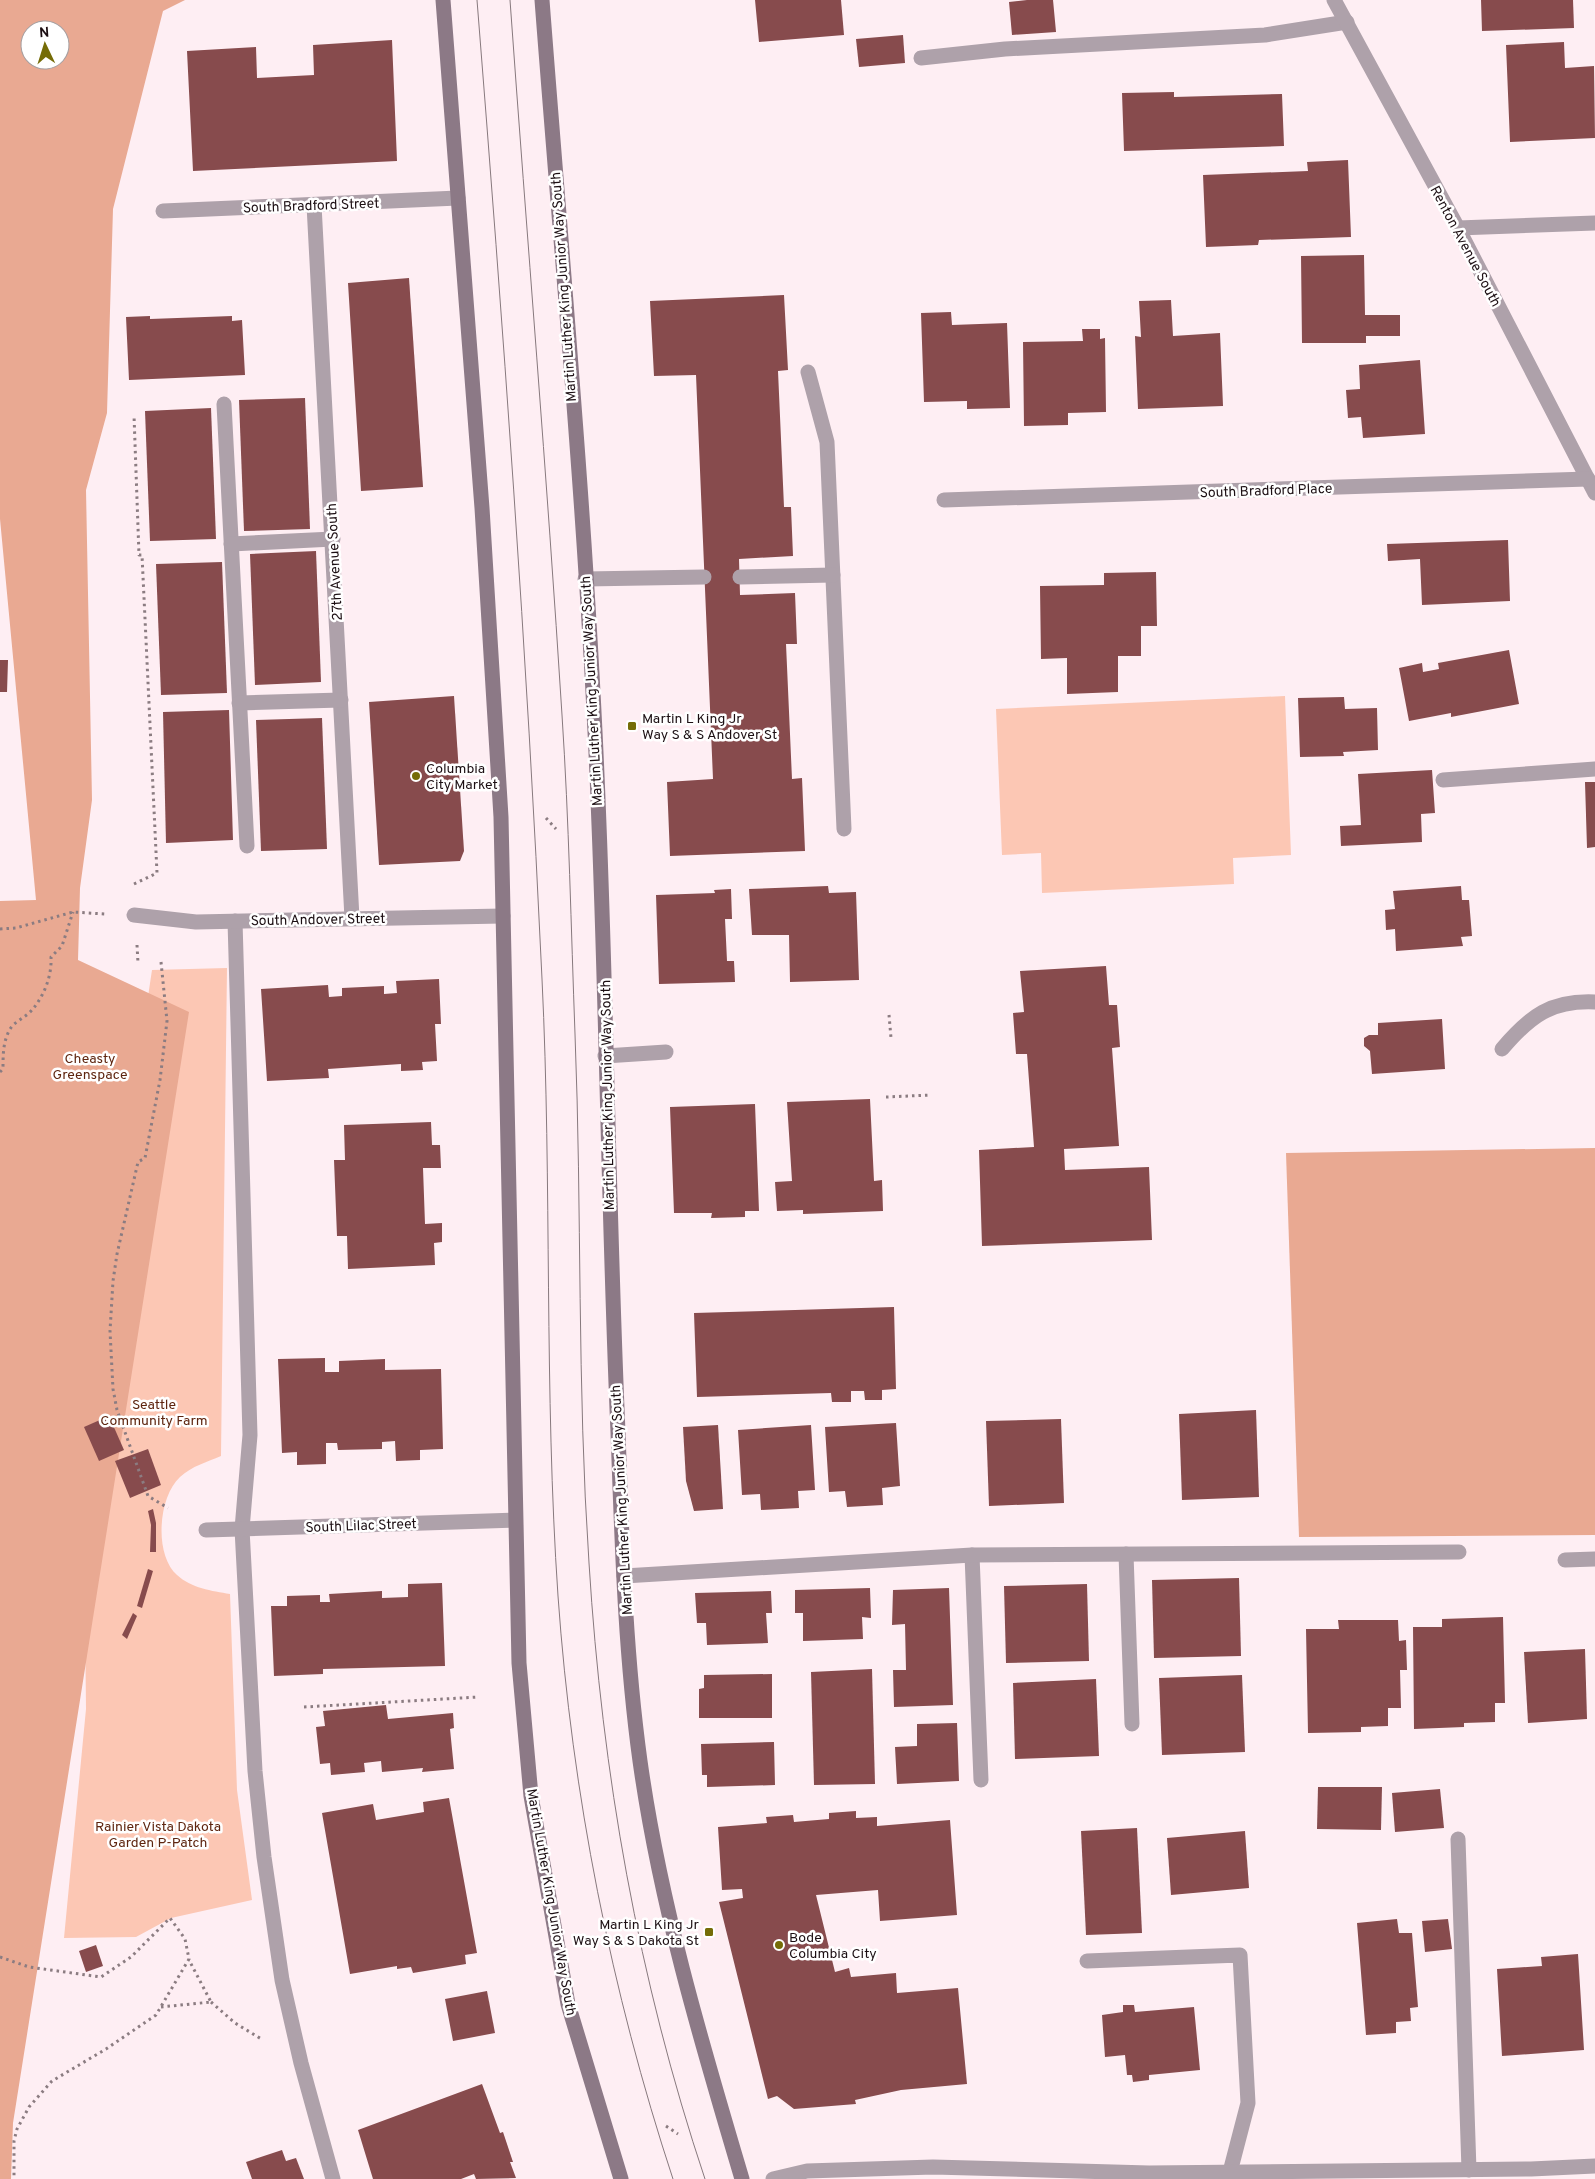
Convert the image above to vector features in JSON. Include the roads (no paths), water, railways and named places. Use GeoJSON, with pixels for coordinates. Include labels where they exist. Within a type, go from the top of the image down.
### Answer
{"type":"FeatureCollection","features":[{"type":"Feature","properties":{"kind":"main road","name":"Martin Luther King Junior Way South"},"geometry":{"type":"LineString","coordinates":[[443,0],[484,538],[501,816],[519,1663],[531,1796],[568,2004],[621,2179]]}},
{"type":"Feature","properties":{"kind":"main road","name":"Martin Luther King Junior Way South"},"geometry":{"type":"LineString","coordinates":[[542,0],[585,579],[599,828],[605,1056],[624,1576],[640,1757],[651,1832],[687,1992],[742,2179]]}},
{"type":"Feature","properties":{"kind":"street","name":"Renton Avenue South"},"geometry":{"type":"LineString","coordinates":[[1334,0],[1458,228],[1595,493]]}},
{"type":"Feature","properties":{"kind":"street"},"geometry":{"type":"LineString","coordinates":[[921,58],[1005,49],[1265,35],[1346,22]]}},
{"type":"Feature","properties":{"kind":"street","name":"South Bradford Street"},"geometry":{"type":"LineString","coordinates":[[163,210],[458,198]]}},
{"type":"Feature","properties":{"kind":"street","name":"27th Avenue South"},"geometry":{"type":"LineString","coordinates":[[314,205],[352,918]]}},
{"type":"Feature","properties":{"kind":"street"},"geometry":{"type":"LineString","coordinates":[[1458,228],[1595,223]]}},
{"type":"Feature","properties":{"kind":"street"},"geometry":{"type":"LineString","coordinates":[[808,372],[827,442],[844,829]]}},
{"type":"Feature","properties":{"kind":"street"},"geometry":{"type":"LineString","coordinates":[[224,404],[247,846]]}},
{"type":"Feature","properties":{"kind":"street","name":"South Bradford Place"},"geometry":{"type":"LineString","coordinates":[[944,500],[1588,479]]}},
{"type":"Feature","properties":{"kind":"street"},"geometry":{"type":"LineString","coordinates":[[231,544],[332,539]]}},
{"type":"Feature","properties":{"kind":"street"},"geometry":{"type":"LineString","coordinates":[[740,577],[833,575]]}},
{"type":"Feature","properties":{"kind":"street"},"geometry":{"type":"LineString","coordinates":[[585,579],[704,577]]}},
{"type":"Feature","properties":{"kind":"street"},"geometry":{"type":"LineString","coordinates":[[239,703],[341,700]]}},
{"type":"Feature","properties":{"kind":"street"},"geometry":{"type":"LineString","coordinates":[[1443,780],[1595,769]]}},
{"type":"Feature","properties":{"kind":"street","name":"South Andover Street"},"geometry":{"type":"LineString","coordinates":[[134,915],[196,922],[503,916]]}},
{"type":"Feature","properties":{"kind":"street"},"geometry":{"type":"LineString","coordinates":[[235,921],[250,1435],[242,1529],[255,1771],[264,1857],[282,1980],[301,2063],[333,2179]]}},
{"type":"Feature","properties":{"kind":"street"},"geometry":{"type":"LineString","coordinates":[[1502,1049],[1518,1030],[1546,1009],[1565,1003],[1595,1002]]}},
{"type":"Feature","properties":{"kind":"street"},"geometry":{"type":"LineString","coordinates":[[605,1056],[666,1052]]}},
{"type":"Feature","properties":{"kind":"street","name":"South Lilac Street"},"geometry":{"type":"LineString","coordinates":[[206,1530],[515,1520]]}},
{"type":"Feature","properties":{"kind":"street"},"geometry":{"type":"LineString","coordinates":[[624,1576],[972,1555],[1459,1552]]}},
{"type":"Feature","properties":{"kind":"street"},"geometry":{"type":"LineString","coordinates":[[1126,1554],[1132,1724]]}},
{"type":"Feature","properties":{"kind":"street"},"geometry":{"type":"LineString","coordinates":[[972,1555],[981,1780]]}},
{"type":"Feature","properties":{"kind":"street"},"geometry":{"type":"LineString","coordinates":[[1565,1560],[1595,1559]]}},
{"type":"Feature","properties":{"kind":"street"},"geometry":{"type":"LineString","coordinates":[[1458,1839],[1469,2170]]}},
{"type":"Feature","properties":{"kind":"street"},"geometry":{"type":"LineString","coordinates":[[1087,1961],[1240,1954],[1248,2103],[1230,2172]]}},
{"type":"Feature","properties":{"kind":"street"},"geometry":{"type":"LineString","coordinates":[[773,2179],[807,2172],[933,2167],[1151,2176],[1230,2172],[1469,2170],[1595,2166]]}},
{"type":"Feature","properties":{"kind":"tram line"},"geometry":{"type":"LineString","coordinates":[[477,0],[514,489],[536,856],[547,1133],[551,1442],[558,1596],[564,1670],[584,1818],[613,1964],[651,2108],[673,2179]]}},
{"type":"Feature","properties":{"kind":"tram line"},"geometry":{"type":"LineString","coordinates":[[510,0],[550,536],[564,755],[570,874],[577,1100],[585,1497],[595,1642],[603,1720],[614,1797],[642,1952],[681,2104],[705,2179]]}},
{"type":"Feature","properties":{"kind":"place","name":"Martin L King Jr Way S & S Andover St"},"geometry":{"type":"Point","coordinates":[632,726]}},
{"type":"Feature","properties":{"kind":"place","name":"Columbia City Market"},"geometry":{"type":"Point","coordinates":[416,776]}},
{"type":"Feature","properties":{"kind":"place","name":"Martin L King Jr Way S & S Dakota St"},"geometry":{"type":"Point","coordinates":[709,1932]}},
{"type":"Feature","properties":{"kind":"place","name":"Bode Columbia City"},"geometry":{"type":"Point","coordinates":[779,1945]}},
{"type":"Feature","properties":{"kind":"park label","name":"Cheasty Greenspace"},"geometry":{"type":"Point","coordinates":[90,1066]}},
{"type":"Feature","properties":{"kind":"park label","name":"Seattle Community Farm"},"geometry":{"type":"Point","coordinates":[154,1412]}},
{"type":"Feature","properties":{"kind":"park label","name":"Rainier Vista Dakota Garden P-Patch"},"geometry":{"type":"Point","coordinates":[158,1834]}}]}
